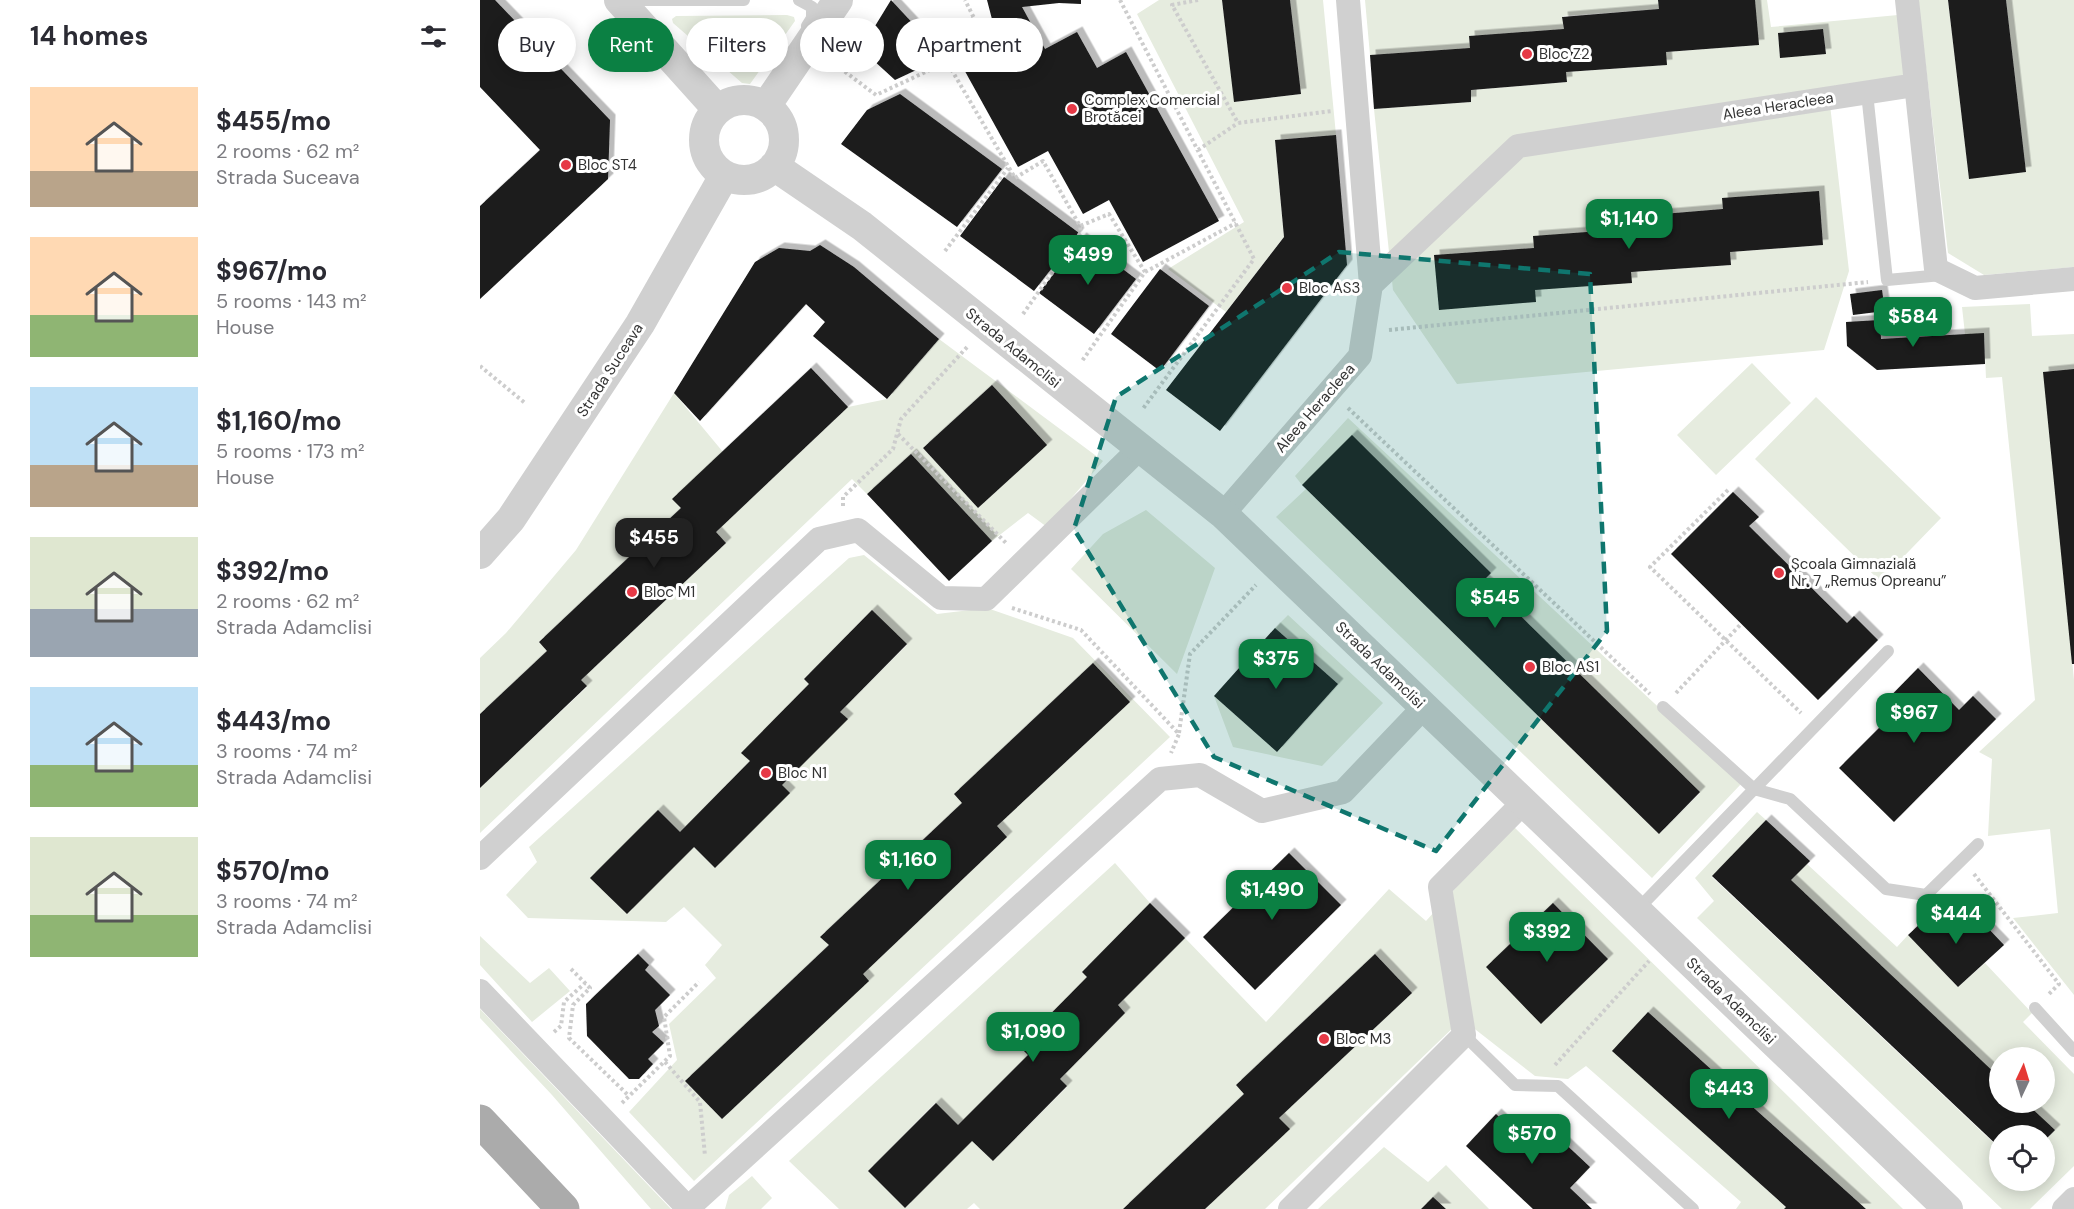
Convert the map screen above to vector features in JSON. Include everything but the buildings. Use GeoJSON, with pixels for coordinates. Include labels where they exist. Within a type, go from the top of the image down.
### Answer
{"type":"FeatureCollection","features":[{"type":"Feature","properties":{"kind":"main road"},"geometry":{"type":"LineString","coordinates":[[480,1121],[563,1209]]}},
{"type":"Feature","properties":{"kind":"street"},"geometry":{"type":"LineString","coordinates":[[618,0],[717,109]]}},
{"type":"Feature","properties":{"kind":"street"},"geometry":{"type":"LineString","coordinates":[[760,104],[838,0]]}},
{"type":"Feature","properties":{"kind":"street","name":"Aleea Heracleea"},"geometry":{"type":"LineString","coordinates":[[1223,514],[1360,356],[1371,285],[1348,0]]}},
{"type":"Feature","properties":{"kind":"street"},"geometry":{"type":"LineString","coordinates":[[1907,0],[1936,269],[1975,288],[2074,279]]}},
{"type":"Feature","properties":{"kind":"street","name":"Aleea Heracleea"},"geometry":{"type":"LineString","coordinates":[[1371,285],[1518,146],[1915,85]]}},
{"type":"Feature","properties":{"kind":"street"},"geometry":{"type":"LineString","coordinates":[[735,101],[760,104],[776,116],[782,128],[784,141],[781,154],[774,166],[764,175],[751,180],[737,180],[724,176],[714,168],[703,144],[704,131],[717,109],[735,101]]}},
{"type":"Feature","properties":{"kind":"street","name":"Strada Adamclisi"},"geometry":{"type":"LineString","coordinates":[[774,166],[862,226],[1223,514],[1947,1209]]}},
{"type":"Feature","properties":{"kind":"street","name":"Strada Suceava"},"geometry":{"type":"LineString","coordinates":[[480,554],[511,519],[640,324],[724,176]]}},
{"type":"Feature","properties":{"kind":"street"},"geometry":{"type":"LineString","coordinates":[[480,858],[819,539],[858,530],[941,598],[986,599],[1139,449]]}},
{"type":"Feature","properties":{"kind":"street"},"geometry":{"type":"LineString","coordinates":[[480,991],[689,1209],[1160,779],[1200,775],[1262,811],[1343,792],[1424,707]]}},
{"type":"Feature","properties":{"kind":"street"},"geometry":{"type":"LineString","coordinates":[[1290,1209],[1464,1035],[1440,887],[1524,802]]}},
{"type":"Feature","properties":{"kind":"street"},"geometry":{"type":"LineString","coordinates":[[2064,1209],[2074,1199]]}},
{"type":"Feature","properties":{"kind":"lane"},"geometry":{"type":"LineString","coordinates":[[644,0],[744,0]]}},
{"type":"Feature","properties":{"kind":"lane"},"geometry":{"type":"LineString","coordinates":[[760,104],[812,18],[812,7],[799,0]]}},
{"type":"Feature","properties":{"kind":"lane"},"geometry":{"type":"LineString","coordinates":[[1867,93],[1887,280],[1947,274]]}},
{"type":"Feature","properties":{"kind":"lane"},"geometry":{"type":"LineString","coordinates":[[1637,910],[1888,651]]}},
{"type":"Feature","properties":{"kind":"lane"},"geometry":{"type":"LineString","coordinates":[[1663,707],[1754,789],[1790,799],[1886,889],[1926,895],[1978,844]]}},
{"type":"Feature","properties":{"kind":"lane"},"geometry":{"type":"LineString","coordinates":[[2035,1008],[2074,1051]]}},
{"type":"Feature","properties":{"kind":"lane"},"geometry":{"type":"LineString","coordinates":[[1464,1035],[1515,1084],[1558,1086],[1693,1209]]}},
{"type":"Feature","properties":{"kind":"path"},"geometry":{"type":"LineString","coordinates":[[965,0],[974,18]]}},
{"type":"Feature","properties":{"kind":"path"},"geometry":{"type":"LineString","coordinates":[[1120,0],[1254,259],[1142,410]]}},
{"type":"Feature","properties":{"kind":"path"},"geometry":{"type":"LineString","coordinates":[[1198,0],[1172,5],[1238,123]]}},
{"type":"Feature","properties":{"kind":"path"},"geometry":{"type":"LineString","coordinates":[[845,72],[876,95],[926,72]]}},
{"type":"Feature","properties":{"kind":"path"},"geometry":{"type":"LineString","coordinates":[[954,72],[1015,178],[1043,161],[1082,232],[1023,314]]}},
{"type":"Feature","properties":{"kind":"path"},"geometry":{"type":"LineString","coordinates":[[1198,150],[1238,123],[1357,108]]}},
{"type":"Feature","properties":{"kind":"path"},"geometry":{"type":"LineString","coordinates":[[945,250],[1008,168]]}},
{"type":"Feature","properties":{"kind":"path"},"geometry":{"type":"LineString","coordinates":[[1080,226],[1109,214],[1145,272]]}},
{"type":"Feature","properties":{"kind":"path"},"geometry":{"type":"LineString","coordinates":[[1082,362],[1145,272],[1236,223]]}},
{"type":"Feature","properties":{"kind":"path"},"geometry":{"type":"LineString","coordinates":[[1364,332],[1887,280]]}},
{"type":"Feature","properties":{"kind":"path"},"geometry":{"type":"LineString","coordinates":[[842,534],[843,497],[893,449],[902,420],[968,346]]}},
{"type":"Feature","properties":{"kind":"path"},"geometry":{"type":"LineString","coordinates":[[480,366],[525,403]]}},
{"type":"Feature","properties":{"kind":"path"},"geometry":{"type":"LineString","coordinates":[[1330,390],[1663,707],[1742,624]]}},
{"type":"Feature","properties":{"kind":"path"},"geometry":{"type":"LineString","coordinates":[[898,434],[1025,561]]}},
{"type":"Feature","properties":{"kind":"path"},"geometry":{"type":"LineString","coordinates":[[1728,490],[1650,567],[1815,726]]}},
{"type":"Feature","properties":{"kind":"path"},"geometry":{"type":"LineString","coordinates":[[1160,779],[1179,734],[1190,654],[1258,583]]}},
{"type":"Feature","properties":{"kind":"path"},"geometry":{"type":"LineString","coordinates":[[986,599],[1081,630],[1179,734]]}},
{"type":"Feature","properties":{"kind":"path"},"geometry":{"type":"LineString","coordinates":[[1962,859],[2060,984],[2035,1008]]}},
{"type":"Feature","properties":{"kind":"path"},"geometry":{"type":"LineString","coordinates":[[1537,1085],[1653,956]]}},
{"type":"Feature","properties":{"kind":"path"},"geometry":{"type":"LineString","coordinates":[[571,969],[590,988],[573,1005],[569,1038],[629,1096]]}},
{"type":"Feature","properties":{"kind":"path"},"geometry":{"type":"LineString","coordinates":[[604,1120],[670,1056],[664,1017],[699,982]]}},
{"type":"Feature","properties":{"kind":"path"},"geometry":{"type":"LineString","coordinates":[[535,1048],[561,1026],[564,1002],[585,983]]}},
{"type":"Feature","properties":{"kind":"path"},"geometry":{"type":"LineString","coordinates":[[665,1062],[700,1102],[708,1190]]}},
{"type":"Feature","properties":{"kind":"highlighted area"},"geometry":{"type":"Polygon","coordinates":[[[1339,252],[1590,274],[1607,631],[1436,851],[1214,757],[1074,529],[1116,397],[1339,252]]]}},
{"type":"Feature","properties":{"kind":"shaded area"},"geometry":{"type":"Polygon","coordinates":[[[1159,0],[1222,0],[1235,102],[1301,94],[1290,0],[1323,0],[1336,135],[1275,140],[1284,237],[1226,312],[1168,269],[1244,222],[1137,14],[1159,0]]]}},
{"type":"Feature","properties":{"kind":"shaded area"},"geometry":{"type":"Polygon","coordinates":[[[1365,0],[1658,0],[1659,9],[1563,16],[1564,29],[1469,36],[1470,48],[1370,55],[1365,0]]]}},
{"type":"Feature","properties":{"kind":"shaded area"},"geometry":{"type":"Polygon","coordinates":[[[1755,0],[1767,0],[1771,27],[1898,15],[1906,75],[1828,87],[1849,271],[1824,350],[1457,384],[1393,290],[1374,109],[1471,102],[1471,90],[1567,82],[1566,72],[1666,65],[1666,52],[1758,45],[1755,0]],[[1823,29],[1778,33],[1780,57],[1826,54],[1823,29]],[[1819,191],[1723,209],[1627,217],[1628,229],[1534,248],[1435,255],[1439,309],[1535,302],[1535,290],[1631,272],[1731,265],[1730,252],[1823,245],[1819,191]]]}},
{"type":"Feature","properties":{"kind":"shaded area"},"geometry":{"type":"Polygon","coordinates":[[[1918,0],[1948,0],[1969,178],[2026,172],[2006,0],[2074,0],[2074,267],[1984,275],[1948,253],[1918,0]]]}},
{"type":"Feature","properties":{"kind":"shaded area"},"geometry":{"type":"Polygon","coordinates":[[[787,15],[794,17],[795,21],[788,31],[788,18],[686,18],[686,34],[674,24],[673,18],[676,16],[787,15]]]}},
{"type":"Feature","properties":{"kind":"shaded area"},"geometry":{"type":"Polygon","coordinates":[[[729,72],[759,72],[750,84],[742,83],[729,72]]]}},
{"type":"Feature","properties":{"kind":"shaded area"},"geometry":{"type":"Polygon","coordinates":[[[2030,304],[2032,336],[2074,334],[2074,369],[2044,372],[2074,680],[2074,995],[2013,918],[2058,913],[2050,829],[1988,836],[1992,759],[1979,752],[2035,700],[2002,377],[1986,378],[1984,334],[1965,334],[1962,307],[2030,304]]]}},
{"type":"Feature","properties":{"kind":"shaded area"},"geometry":{"type":"Polygon","coordinates":[[[939,339],[1103,461],[1047,527],[1028,513],[992,541],[911,454],[867,494],[852,479],[480,833],[480,788],[587,687],[581,680],[726,543],[716,532],[848,407],[887,399],[939,339]],[[992,385],[923,448],[978,508],[1046,445],[992,385]]]}},
{"type":"Feature","properties":{"kind":"shaded area"},"geometry":{"type":"Polygon","coordinates":[[[1752,363],[1791,403],[1716,475],[1677,435],[1752,363]]]}},
{"type":"Feature","properties":{"kind":"shaded area"},"geometry":{"type":"Polygon","coordinates":[[[674,393],[723,452],[673,499],[681,508],[539,642],[547,651],[480,714],[480,658],[506,633],[576,550],[674,393]]]}},
{"type":"Feature","properties":{"kind":"shaded area"},"geometry":{"type":"Polygon","coordinates":[[[1816,397],[1941,518],[1880,581],[1755,459],[1816,397]]]}},
{"type":"Feature","properties":{"kind":"shaded area"},"geometry":{"type":"Polygon","coordinates":[[[1348,418],[1741,784],[1652,878],[1276,517],[1306,489],[1659,834],[1700,793],[1484,580],[1491,573],[1302,485],[1295,476],[1348,418]]]}},
{"type":"Feature","properties":{"kind":"shaded area"},"geometry":{"type":"Polygon","coordinates":[[[1146,510],[1215,568],[1177,674],[1071,569],[1103,534],[1146,510]]]}},
{"type":"Feature","properties":{"kind":"shaded area"},"geometry":{"type":"Polygon","coordinates":[[[864,555],[937,614],[987,608],[1073,638],[1170,737],[694,1181],[629,1112],[677,1060],[669,1024],[716,978],[705,965],[722,945],[684,907],[666,922],[528,918],[506,895],[537,862],[529,847],[849,558],[864,555]],[[872,610],[804,679],[809,684],[742,753],[750,761],[680,832],[658,810],[591,878],[627,914],[694,847],[715,868],[789,793],[782,785],[847,719],[840,712],[907,645],[872,610]],[[1093,663],[954,794],[962,803],[821,936],[829,945],[685,1081],[722,1119],[868,981],[863,974],[1007,837],[997,826],[1130,702],[1093,663]]]}},
{"type":"Feature","properties":{"kind":"shaded area"},"geometry":{"type":"Polygon","coordinates":[[[1288,615],[1383,703],[1322,766],[1233,747],[1214,696],[1277,752],[1338,684],[1275,628],[1288,615]]]}},
{"type":"Feature","properties":{"kind":"shaded area"},"geometry":{"type":"Polygon","coordinates":[[[1757,812],[1766,820],[1712,877],[1989,1139],[1989,1191],[2048,1191],[2030,1209],[2002,1209],[1697,918],[1714,901],[1695,878],[1757,812]]]}},
{"type":"Feature","properties":{"kind":"shaded area"},"geometry":{"type":"Polygon","coordinates":[[[1512,825],[1903,1209],[1866,1209],[1648,1012],[1613,1051],[1786,1207],[1784,1209],[1736,1209],[1741,1202],[1586,1066],[1568,1079],[1535,1076],[1462,1019],[1265,1209],[1205,1209],[1289,1129],[1279,1118],[1412,993],[1375,954],[1236,1085],[1244,1094],[1123,1209],[980,1209],[974,1203],[967,1209],[839,1209],[789,1161],[1115,863],[1150,903],[1082,972],[1087,977],[1028,1055],[958,1125],[935,1103],[868,1171],[905,1208],[972,1141],[993,1161],[1067,1087],[1060,1079],[1125,1013],[1118,1005],[1185,938],[1266,1022],[1389,889],[1426,921],[1512,825]],[[1553,903],[1541,1024],[1608,959],[1553,903]]]}},
{"type":"Feature","properties":{"kind":"shaded area"},"geometry":{"type":"Polygon","coordinates":[[[1807,864],[1897,947],[1908,935],[1958,987],[1985,963],[2032,1013],[2023,1022],[2048,1047],[1989,1047],[1989,1068],[1791,880],[1807,864]]]}},
{"type":"Feature","properties":{"kind":"shaded area"},"geometry":{"type":"Polygon","coordinates":[[[480,936],[530,983],[549,968],[570,991],[532,1022],[480,965],[480,936]]]}},
{"type":"Feature","properties":{"kind":"shaded area"},"geometry":{"type":"Polygon","coordinates":[[[480,1009],[671,1209],[651,1209],[552,1095],[480,1018],[480,1009]]]}},
{"type":"Feature","properties":{"kind":"shaded area"},"geometry":{"type":"Polygon","coordinates":[[[2055,1055],[2074,1074],[2074,1166],[2055,1185],[2055,1125],[2049,1125],[2036,1113],[2055,1113],[2055,1055]]]}},
{"type":"Feature","properties":{"kind":"shaded area"},"geometry":{"type":"Polygon","coordinates":[[[1384,1147],[1428,1182],[1446,1165],[1489,1209],[1446,1209],[1433,1197],[1421,1209],[1318,1209],[1384,1147]]]}},
{"type":"Feature","properties":{"kind":"shaded area"},"geometry":{"type":"Polygon","coordinates":[[[752,1176],[772,1198],[761,1209],[725,1209],[729,1195],[752,1176]]]}},
{"type":"Feature","properties":{"kind":"place","name":"Bloc Z2"},"geometry":{"type":"Point","coordinates":[1527,54]}},
{"type":"Feature","properties":{"kind":"place","name":"Complex Comercial Brotăcei"},"geometry":{"type":"Point","coordinates":[1072,109]}},
{"type":"Feature","properties":{"kind":"place","name":"Bloc ST4"},"geometry":{"type":"Point","coordinates":[566,165]}},
{"type":"Feature","properties":{"kind":"place","name":"Bloc AS3"},"geometry":{"type":"Point","coordinates":[1287,288]}},
{"type":"Feature","properties":{"kind":"place","name":"Școala Gimnazială Nr. 7 „Remus Opreanu”"},"geometry":{"type":"Point","coordinates":[1779,573]}},
{"type":"Feature","properties":{"kind":"place","name":"Bloc M1"},"geometry":{"type":"Point","coordinates":[632,592]}},
{"type":"Feature","properties":{"kind":"place","name":"Bloc AS1"},"geometry":{"type":"Point","coordinates":[1530,667]}},
{"type":"Feature","properties":{"kind":"place","name":"Bloc N1"},"geometry":{"type":"Point","coordinates":[766,773]}},
{"type":"Feature","properties":{"kind":"place","name":"Bloc M3"},"geometry":{"type":"Point","coordinates":[1324,1039]}}]}
